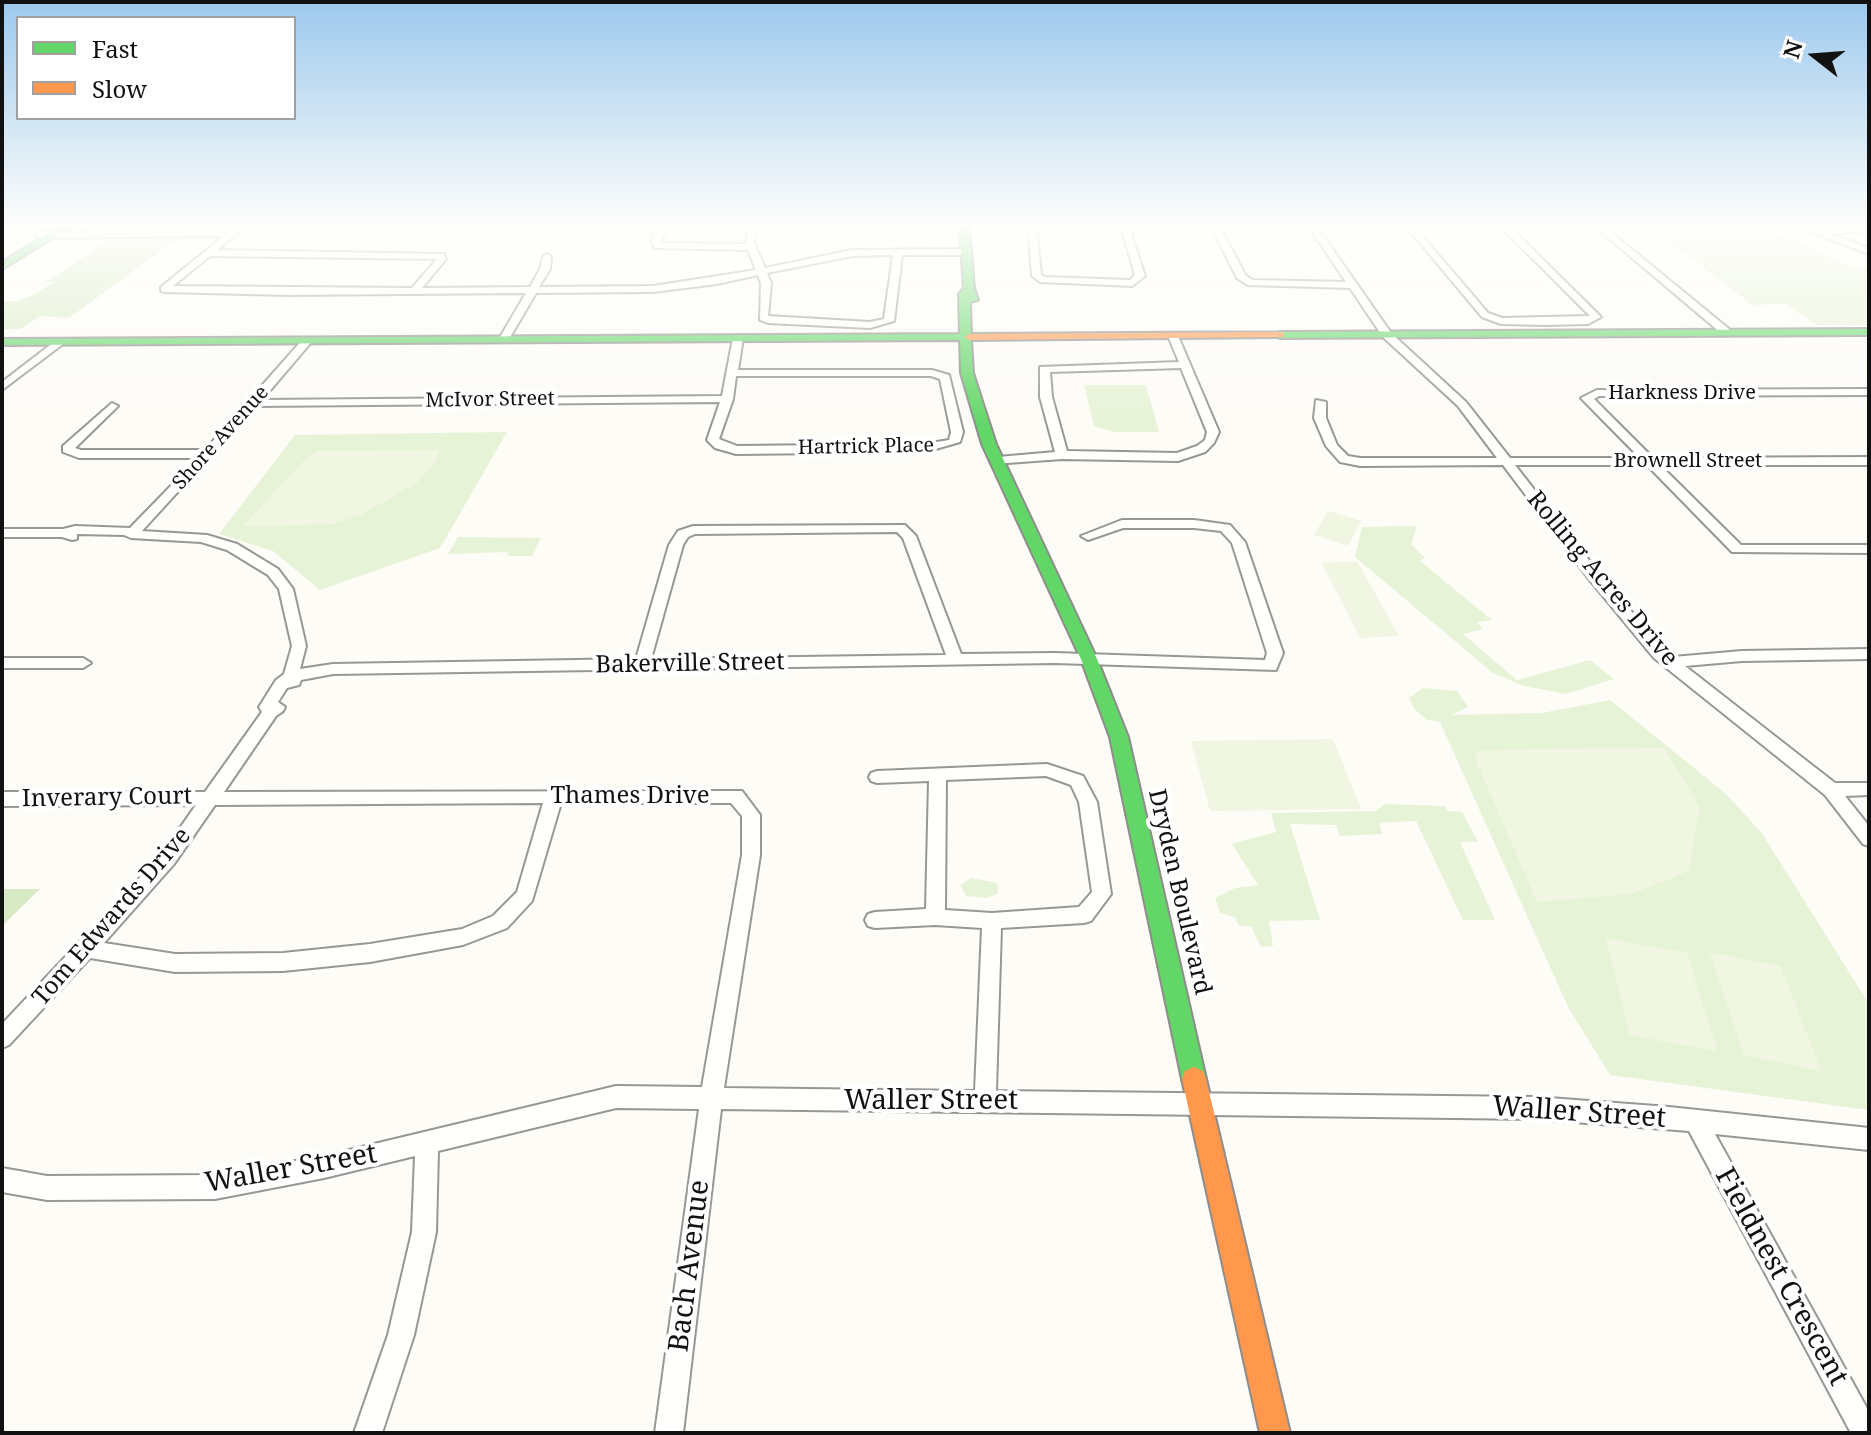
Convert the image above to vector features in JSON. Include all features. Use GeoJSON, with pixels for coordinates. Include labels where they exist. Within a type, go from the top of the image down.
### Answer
{"type":"FeatureCollection","features":[{"type":"Feature","properties":{"kind":"street"},"geometry":{"type":"LineString","coordinates":[[235,291],[419,291]]}},
{"type":"Feature","properties":{"kind":"street"},"geometry":{"type":"LineString","coordinates":[[504,339],[532,291]]}},
{"type":"Feature","properties":{"kind":"street"},"geometry":{"type":"LineString","coordinates":[[765,291],[763,318],[877,325],[891,319],[894,291]]}},
{"type":"Feature","properties":{"kind":"street","name":"Dryden Boulevard"},"geometry":{"type":"LineString","coordinates":[[967,291],[964,294],[978,373],[972,383],[989,444],[1089,659],[1119,737],[1275,1433]]}},
{"type":"Feature","properties":{"kind":"street","name":"Rolling Acres Drive"},"geometry":{"type":"LineString","coordinates":[[1357,291],[1387,335],[1462,404],[1594,576],[1668,663],[1831,790],[1869,839]]}},
{"type":"Feature","properties":{"kind":"street"},"geometry":{"type":"LineString","coordinates":[[1465,291],[1485,315],[1501,321],[1588,321],[1596,317],[1570,291]]}},
{"type":"Feature","properties":{"kind":"street"},"geometry":{"type":"LineString","coordinates":[[1677,291],[1725,331]]}},
{"type":"Feature","properties":{"kind":"street"},"geometry":{"type":"LineString","coordinates":[[2,342],[1869,332]]}},
{"type":"Feature","properties":{"kind":"street"},"geometry":{"type":"LineString","coordinates":[[998,461],[1062,455],[1178,457],[1201,449],[1210,441],[1213,432],[1173,336]]}},
{"type":"Feature","properties":{"kind":"street","name":"Hartrick Place"},"geometry":{"type":"LineString","coordinates":[[732,373],[932,373],[945,377],[957,432],[954,442],[942,447],[736,450],[719,445],[713,440],[727,399],[738,338]]}},
{"type":"Feature","properties":{"kind":"street","name":"Shore Avenue"},"geometry":{"type":"LineString","coordinates":[[131,534],[208,454],[308,340]]}},
{"type":"Feature","properties":{"kind":"street"},"geometry":{"type":"LineString","coordinates":[[5,382],[58,344]]}},
{"type":"Feature","properties":{"kind":"street"},"geometry":{"type":"LineString","coordinates":[[1062,455],[1046,397],[1044,369],[1183,365]]}},
{"type":"Feature","properties":{"kind":"street","name":"Harkness Drive"},"geometry":{"type":"LineString","coordinates":[[1652,461],[1587,398],[1588,395],[1869,392]]}},
{"type":"Feature","properties":{"kind":"street","name":"McIvor Street"},"geometry":{"type":"LineString","coordinates":[[254,403],[727,399]]}},
{"type":"Feature","properties":{"kind":"street","name":"Brownell Street"},"geometry":{"type":"LineString","coordinates":[[1320,402],[1320,418],[1332,446],[1344,459],[1360,462],[1869,461]]}},
{"type":"Feature","properties":{"kind":"street"},"geometry":{"type":"LineString","coordinates":[[112,406],[67,449],[79,454],[208,454]]}},
{"type":"Feature","properties":{"kind":"street"},"geometry":{"type":"LineString","coordinates":[[1652,461],[1737,549],[1869,549]]}},
{"type":"Feature","properties":{"kind":"street","name":"Bakerville Street"},"geometry":{"type":"LineString","coordinates":[[291,676],[333,669],[955,659],[1089,659],[1271,666],[1275,653],[1238,542],[1225,528],[1194,524],[1122,524],[1088,536]]}},
{"type":"Feature","properties":{"kind":"street"},"geometry":{"type":"LineString","coordinates":[[642,665],[676,545],[683,534],[693,530],[900,528],[909,536],[955,659]]}},
{"type":"Feature","properties":{"kind":"street","name":"Tom Edwards Drive"},"geometry":{"type":"LineString","coordinates":[[2,533],[202,538],[232,547],[273,572],[286,589],[299,646],[291,676],[295,681],[168,859],[2,1038]]}},
{"type":"Feature","properties":{"kind":"street"},"geometry":{"type":"LineString","coordinates":[[1668,663],[1742,656],[1869,654]]}},
{"type":"Feature","properties":{"kind":"street"},"geometry":{"type":"LineString","coordinates":[[2,663],[83,663]]}},
{"type":"Feature","properties":{"kind":"street"},"geometry":{"type":"LineString","coordinates":[[875,920],[935,917],[992,921],[1084,915],[1102,894],[1088,802],[1077,781],[1047,770],[877,777]]}},
{"type":"Feature","properties":{"kind":"street"},"geometry":{"type":"LineString","coordinates":[[935,917],[938,774]]}},
{"type":"Feature","properties":{"kind":"street"},"geometry":{"type":"LineString","coordinates":[[1831,790],[1869,789]]}},
{"type":"Feature","properties":{"kind":"street"},"geometry":{"type":"LineString","coordinates":[[85,949],[175,963],[283,962],[370,953],[463,937],[500,922],[525,896],[554,796]]}},
{"type":"Feature","properties":{"kind":"street","name":"Thames Drive"},"geometry":{"type":"LineString","coordinates":[[213,797],[736,796],[751,815],[751,855],[711,1099]]}},
{"type":"Feature","properties":{"kind":"street","name":"Inverary Court"},"geometry":{"type":"LineString","coordinates":[[2,799],[213,797]]}},
{"type":"Feature","properties":{"kind":"street"},"geometry":{"type":"LineString","coordinates":[[985,1101],[992,921]]}},
{"type":"Feature","properties":{"kind":"street","name":"Waller Street"},"geometry":{"type":"LineString","coordinates":[[2,1180],[47,1188],[215,1187],[324,1167],[616,1097],[1199,1101],[1536,1108],[1869,1139]]}},
{"type":"Feature","properties":{"kind":"street","name":"Bach Avenue"},"geometry":{"type":"LineString","coordinates":[[669,1433],[711,1099]]}},
{"type":"Feature","properties":{"kind":"street","name":"Fieldnest Crescent"},"geometry":{"type":"LineString","coordinates":[[1696,1122],[1866,1433]]}},
{"type":"Feature","properties":{"kind":"street"},"geometry":{"type":"LineString","coordinates":[[368,1433],[401,1335],[424,1232],[427,1143]]}},
{"type":"Feature","properties":{"kind":"green space"},"geometry":{"type":"Polygon","coordinates":[[[40,291],[106,291],[69,318],[40,316],[21,329],[2,329],[2,301],[16,301],[40,291]]]}},
{"type":"Feature","properties":{"kind":"green space"},"geometry":{"type":"Polygon","coordinates":[[[1734,291],[1869,291],[1869,325],[1817,325],[1786,304],[1752,305],[1734,291]]]}},
{"type":"Feature","properties":{"kind":"green space"},"geometry":{"type":"Polygon","coordinates":[[[1084,385],[1146,385],[1159,432],[1114,432],[1094,426],[1084,385]]]}},
{"type":"Feature","properties":{"kind":"green space"},"geometry":{"type":"Polygon","coordinates":[[[507,432],[440,548],[320,590],[273,551],[219,534],[295,435],[507,432]]]}},
{"type":"Feature","properties":{"kind":"green space"},"geometry":{"type":"Polygon","coordinates":[[[440,450],[417,483],[360,515],[334,524],[242,527],[308,456],[319,451],[440,450]]]}},
{"type":"Feature","properties":{"kind":"green space"},"geometry":{"type":"Polygon","coordinates":[[[1328,511],[1361,521],[1348,546],[1314,535],[1328,511]]]}},
{"type":"Feature","properties":{"kind":"green space"},"geometry":{"type":"Polygon","coordinates":[[[1417,526],[1411,544],[1425,558],[1420,561],[1492,620],[1477,622],[1483,629],[1463,634],[1517,680],[1590,660],[1614,679],[1566,694],[1524,686],[1493,673],[1355,557],[1362,527],[1417,526]]]}},
{"type":"Feature","properties":{"kind":"green space"},"geometry":{"type":"Polygon","coordinates":[[[458,537],[541,538],[532,556],[507,556],[508,552],[448,554],[458,537]]]}},
{"type":"Feature","properties":{"kind":"green space"},"geometry":{"type":"Polygon","coordinates":[[[1357,561],[1399,636],[1360,638],[1322,563],[1357,561]]]}},
{"type":"Feature","properties":{"kind":"green space"},"geometry":{"type":"Polygon","coordinates":[[[1423,688],[1457,691],[1468,707],[1452,715],[1542,713],[1610,700],[1725,793],[1761,832],[1869,1004],[1869,1110],[1610,1075],[1568,1007],[1440,722],[1427,720],[1415,710],[1409,698],[1423,688]]]}},
{"type":"Feature","properties":{"kind":"green space"},"geometry":{"type":"Polygon","coordinates":[[[1333,739],[1361,809],[1210,811],[1191,741],[1333,739]]]}},
{"type":"Feature","properties":{"kind":"green space"},"geometry":{"type":"Polygon","coordinates":[[[1664,748],[1700,807],[1689,871],[1632,894],[1537,902],[1475,759],[1478,750],[1664,748]]]}},
{"type":"Feature","properties":{"kind":"green space"},"geometry":{"type":"Polygon","coordinates":[[[1385,804],[1445,806],[1447,811],[1462,812],[1478,842],[1460,842],[1495,920],[1463,920],[1416,821],[1379,823],[1382,834],[1340,836],[1336,825],[1290,824],[1320,920],[1269,921],[1273,946],[1261,947],[1251,926],[1239,926],[1235,917],[1220,913],[1215,898],[1235,888],[1258,885],[1232,844],[1276,832],[1271,813],[1376,811],[1385,804]]]}},
{"type":"Feature","properties":{"kind":"green space"},"geometry":{"type":"Polygon","coordinates":[[[971,878],[997,883],[998,893],[987,898],[966,896],[960,885],[971,878]]]}},
{"type":"Feature","properties":{"kind":"green space"},"geometry":{"type":"Polygon","coordinates":[[[2,889],[40,889],[2,926],[2,889]]]}},
{"type":"Feature","properties":{"kind":"green space"},"geometry":{"type":"Polygon","coordinates":[[[1606,938],[1687,953],[1718,1052],[1630,1035],[1606,938]]]}},
{"type":"Feature","properties":{"kind":"green space"},"geometry":{"type":"Polygon","coordinates":[[[1710,952],[1781,966],[1821,1071],[1744,1055],[1710,952]]]}},
{"type":"Feature","properties":{"kind":"traffic: fast"},"geometry":{"type":"LineString","coordinates":[[967,291],[964,294],[967,373],[989,444],[1089,659],[1119,737],[1194,1079]]}},
{"type":"Feature","properties":{"kind":"traffic: fast"},"geometry":{"type":"LineString","coordinates":[[970,291],[973,300]]}},
{"type":"Feature","properties":{"kind":"traffic: fast"},"geometry":{"type":"LineString","coordinates":[[1280,335],[1869,332]]}},
{"type":"Feature","properties":{"kind":"traffic: fast"},"geometry":{"type":"LineString","coordinates":[[2,342],[970,337]]}},
{"type":"Feature","properties":{"kind":"traffic: slow"},"geometry":{"type":"LineString","coordinates":[[970,337],[1280,335]]}},
{"type":"Feature","properties":{"kind":"traffic: slow"},"geometry":{"type":"LineString","coordinates":[[1194,1079],[1275,1433]]}}]}
